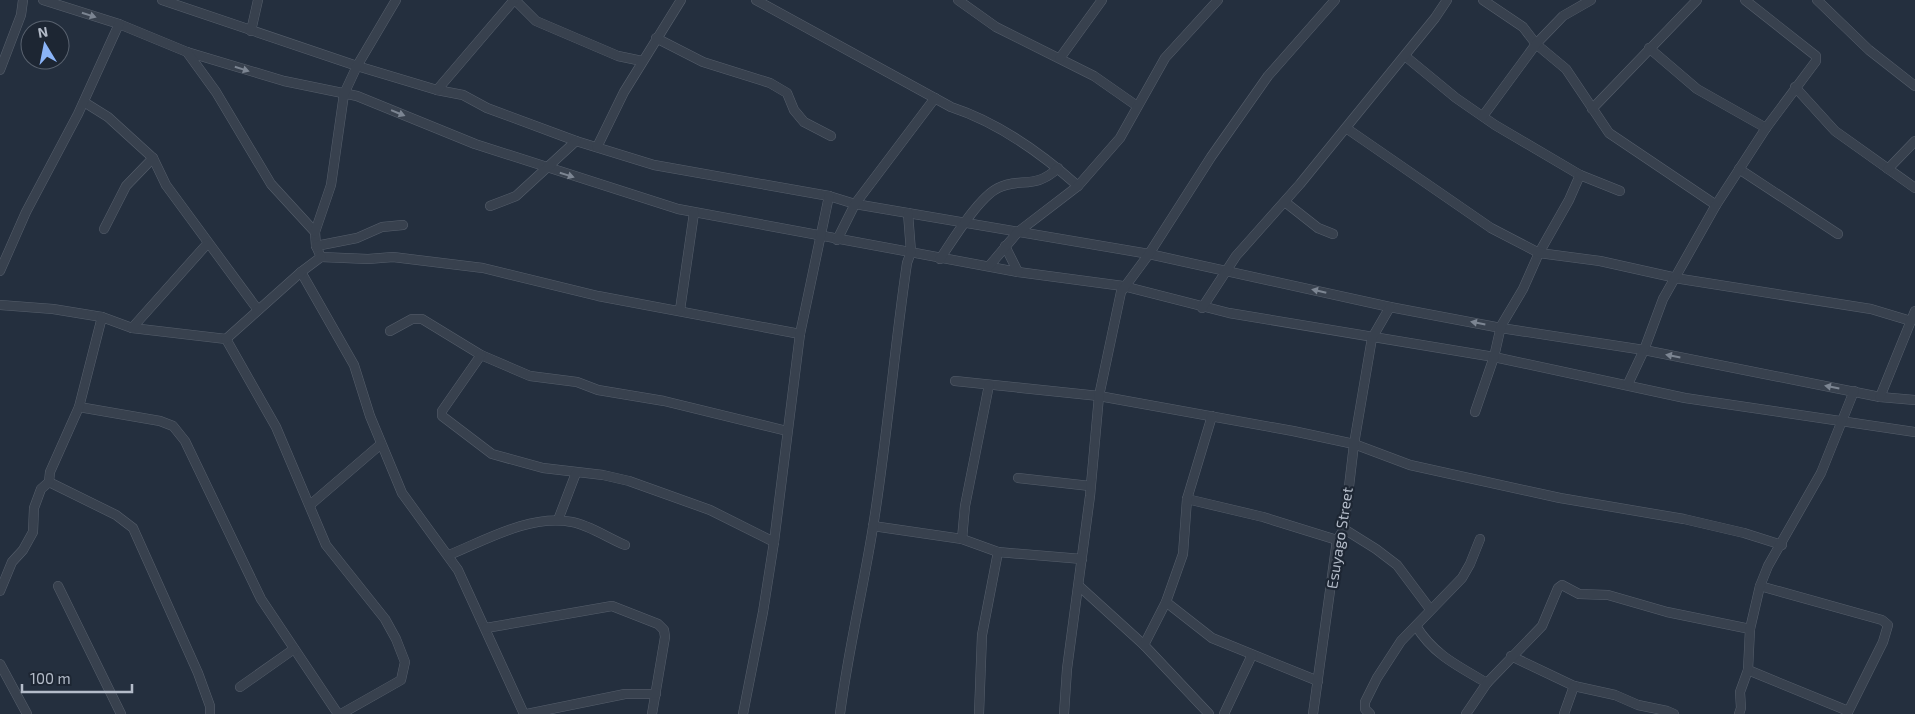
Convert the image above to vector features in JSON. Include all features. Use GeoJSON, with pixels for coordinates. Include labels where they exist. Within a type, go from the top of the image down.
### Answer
{"type":"FeatureCollection","features":[{"type":"Feature","properties":{"kind":"street"},"geometry":{"type":"LineString","coordinates":[[0,70],[21,15],[22,0]]}},
{"type":"Feature","properties":{"kind":"street"},"geometry":{"type":"LineString","coordinates":[[43,0],[119,24],[187,52],[284,82],[366,99],[475,144],[694,213],[837,240],[990,265],[1018,272],[1124,286],[1202,308],[1494,357],[1628,384],[1685,398],[1915,432]]}},
{"type":"Feature","properties":{"kind":"street"},"geometry":{"type":"LineString","coordinates":[[162,0],[357,66],[437,90],[463,95],[487,108],[576,141],[668,168],[700,172],[829,196],[855,204],[1150,254],[1390,307],[1502,328],[1644,350],[1880,397],[1915,400]]}},
{"type":"Feature","properties":{"kind":"street"},"geometry":{"type":"LineString","coordinates":[[250,31],[258,0]]}},
{"type":"Feature","properties":{"kind":"street"},"geometry":{"type":"LineString","coordinates":[[322,257],[316,246],[315,232],[331,185],[344,94],[357,66],[396,0]]}},
{"type":"Feature","properties":{"kind":"street"},"geometry":{"type":"LineString","coordinates":[[437,90],[515,0],[536,21],[618,56],[642,61]]}},
{"type":"Feature","properties":{"kind":"street"},"geometry":{"type":"LineString","coordinates":[[597,147],[642,61],[680,0]]}},
{"type":"Feature","properties":{"kind":"street"},"geometry":{"type":"LineString","coordinates":[[756,0],[935,98],[1017,140],[1058,168],[1078,186]]}},
{"type":"Feature","properties":{"kind":"street"},"geometry":{"type":"LineString","coordinates":[[958,0],[996,27],[1094,76],[1137,106]]}},
{"type":"Feature","properties":{"kind":"street"},"geometry":{"type":"LineString","coordinates":[[1060,58],[1102,0]]}},
{"type":"Feature","properties":{"kind":"street"},"geometry":{"type":"LineString","coordinates":[[990,265],[1018,232],[1078,186],[1120,138],[1128,128],[1137,106],[1165,58],[1218,0]]}},
{"type":"Feature","properties":{"kind":"street"},"geometry":{"type":"LineString","coordinates":[[1064,714],[1067,669],[1079,586],[1099,396],[1110,334],[1124,286],[1150,254],[1206,165],[1268,76],[1335,0]]}},
{"type":"Feature","properties":{"kind":"street"},"geometry":{"type":"LineString","coordinates":[[1202,308],[1226,270],[1285,202],[1405,56],[1447,0]]}},
{"type":"Feature","properties":{"kind":"street"},"geometry":{"type":"LineString","coordinates":[[1483,0],[1522,27],[1536,44],[1566,70],[1600,123],[1618,142],[1707,200],[1718,201]]}},
{"type":"Feature","properties":{"kind":"street"},"geometry":{"type":"LineString","coordinates":[[1483,116],[1536,44],[1563,16],[1590,0]]}},
{"type":"Feature","properties":{"kind":"street"},"geometry":{"type":"LineString","coordinates":[[1592,109],[1697,0]]}},
{"type":"Feature","properties":{"kind":"street"},"geometry":{"type":"LineString","coordinates":[[1628,384],[1673,278],[1718,201],[1766,128],[1795,87],[1814,67],[1816,61],[1816,56],[1744,0]]}},
{"type":"Feature","properties":{"kind":"street"},"geometry":{"type":"LineString","coordinates":[[1816,0],[1869,50],[1915,86]]}},
{"type":"Feature","properties":{"kind":"street"},"geometry":{"type":"LineString","coordinates":[[0,271],[26,212],[84,102],[119,24]]}},
{"type":"Feature","properties":{"kind":"street"},"geometry":{"type":"LineString","coordinates":[[656,38],[703,62],[770,83],[787,93],[794,110],[804,122],[831,136]]}},
{"type":"Feature","properties":{"kind":"street"},"geometry":{"type":"LineString","coordinates":[[1650,48],[1697,89],[1766,128]]}},
{"type":"Feature","properties":{"kind":"street"},"geometry":{"type":"LineString","coordinates":[[187,52],[216,92],[271,184],[315,232]]}},
{"type":"Feature","properties":{"kind":"street"},"geometry":{"type":"LineString","coordinates":[[1405,56],[1456,98],[1483,116],[1580,175],[1620,191]]}},
{"type":"Feature","properties":{"kind":"street"},"geometry":{"type":"LineString","coordinates":[[1795,87],[1835,131],[1915,188]]}},
{"type":"Feature","properties":{"kind":"street"},"geometry":{"type":"LineString","coordinates":[[837,240],[855,204],[935,98]]}},
{"type":"Feature","properties":{"kind":"street"},"geometry":{"type":"LineString","coordinates":[[84,102],[108,117],[153,158],[166,185],[207,244],[258,310]]}},
{"type":"Feature","properties":{"kind":"street"},"geometry":{"type":"LineString","coordinates":[[1346,128],[1491,228],[1539,253],[1608,262],[1673,278],[1871,310],[1911,321]]}},
{"type":"Feature","properties":{"kind":"street"},"geometry":{"type":"LineString","coordinates":[[490,206],[516,196],[576,141]]}},
{"type":"Feature","properties":{"kind":"street"},"geometry":{"type":"LineString","coordinates":[[1888,169],[1915,141]]}},
{"type":"Feature","properties":{"kind":"street"},"geometry":{"type":"LineString","coordinates":[[104,229],[126,186],[153,158]]}},
{"type":"Feature","properties":{"kind":"street"},"geometry":{"type":"LineString","coordinates":[[940,258],[964,222],[996,188],[1009,184],[1037,181],[1049,177],[1058,168]]}},
{"type":"Feature","properties":{"kind":"street"},"geometry":{"type":"LineString","coordinates":[[1739,169],[1838,234]]}},
{"type":"Feature","properties":{"kind":"street"},"geometry":{"type":"LineString","coordinates":[[1475,412],[1502,328],[1523,289],[1539,253],[1569,200],[1580,175]]}},
{"type":"Feature","properties":{"kind":"street"},"geometry":{"type":"LineString","coordinates":[[742,714],[763,612],[774,542],[800,334],[829,196]]}},
{"type":"Feature","properties":{"kind":"street"},"geometry":{"type":"LineString","coordinates":[[1285,202],[1318,228],[1333,234]]}},
{"type":"Feature","properties":{"kind":"street"},"geometry":{"type":"LineString","coordinates":[[680,310],[694,213]]}},
{"type":"Feature","properties":{"kind":"street"},"geometry":{"type":"LineString","coordinates":[[840,714],[846,667],[873,526],[896,336],[907,263],[911,252],[908,213]]}},
{"type":"Feature","properties":{"kind":"street"},"geometry":{"type":"LineString","coordinates":[[316,246],[357,238],[382,227],[403,225]]}},
{"type":"Feature","properties":{"kind":"street"},"geometry":{"type":"LineString","coordinates":[[132,328],[207,244]]}},
{"type":"Feature","properties":{"kind":"street"},"geometry":{"type":"LineString","coordinates":[[1005,246],[1018,272]]}},
{"type":"Feature","properties":{"kind":"street"},"geometry":{"type":"LineString","coordinates":[[0,305],[53,309],[102,317],[132,328],[226,339],[301,272],[322,257],[368,260],[393,257],[483,268],[598,296],[800,334]]}},
{"type":"Feature","properties":{"kind":"street"},"geometry":{"type":"LineString","coordinates":[[301,272],[354,365],[381,444],[407,502],[449,555],[526,714],[625,694],[656,694]]}},
{"type":"Feature","properties":{"kind":"street","name":"Esuyago Street"},"geometry":{"type":"LineString","coordinates":[[1313,714],[1337,540],[1344,529],[1354,444],[1372,338],[1390,307]]}},
{"type":"Feature","properties":{"kind":"street"},"geometry":{"type":"LineString","coordinates":[[1880,397],[1915,310]]}},
{"type":"Feature","properties":{"kind":"street"},"geometry":{"type":"LineString","coordinates":[[0,590],[12,562],[23,550],[33,532],[34,508],[39,494],[49,482],[50,472],[80,406],[102,317]]}},
{"type":"Feature","properties":{"kind":"street"},"geometry":{"type":"LineString","coordinates":[[390,331],[412,319],[422,319],[481,355],[530,376],[578,382],[598,390],[664,401],[787,431]]}},
{"type":"Feature","properties":{"kind":"street"},"geometry":{"type":"LineString","coordinates":[[80,406],[160,420],[173,426],[185,441],[261,599],[340,714],[400,680],[405,662],[396,639],[384,619],[326,545],[276,427],[226,339]]}},
{"type":"Feature","properties":{"kind":"street"},"geometry":{"type":"LineString","coordinates":[[481,355],[442,411],[442,416],[492,454],[511,461],[576,474],[603,475],[629,481],[710,510],[774,542]]}},
{"type":"Feature","properties":{"kind":"street"},"geometry":{"type":"LineString","coordinates":[[955,381],[1099,396],[1354,444],[1410,465],[1560,498],[1684,519],[1744,533],[1782,545]]}},
{"type":"Feature","properties":{"kind":"street"},"geometry":{"type":"LineString","coordinates":[[962,539],[966,506],[989,385]]}},
{"type":"Feature","properties":{"kind":"street"},"geometry":{"type":"LineString","coordinates":[[1739,714],[1742,686],[1748,670],[1750,629],[1760,586],[1768,566],[1782,545],[1821,473],[1854,391]]}},
{"type":"Feature","properties":{"kind":"street"},"geometry":{"type":"LineString","coordinates":[[1144,645],[1166,602],[1183,554],[1187,499],[1212,416]]}},
{"type":"Feature","properties":{"kind":"street"},"geometry":{"type":"LineString","coordinates":[[310,505],[381,444]]}},
{"type":"Feature","properties":{"kind":"street"},"geometry":{"type":"LineString","coordinates":[[558,520],[576,474]]}},
{"type":"Feature","properties":{"kind":"street"},"geometry":{"type":"LineString","coordinates":[[1018,478],[1090,486]]}},
{"type":"Feature","properties":{"kind":"street"},"geometry":{"type":"LineString","coordinates":[[49,482],[116,515],[133,528],[198,673],[210,706],[210,714]]}},
{"type":"Feature","properties":{"kind":"street"},"geometry":{"type":"LineString","coordinates":[[1187,499],[1263,517],[1337,540]]}},
{"type":"Feature","properties":{"kind":"street"},"geometry":{"type":"LineString","coordinates":[[449,555],[519,526],[558,520],[574,522],[625,545]]}},
{"type":"Feature","properties":{"kind":"street"},"geometry":{"type":"LineString","coordinates":[[873,526],[962,539],[998,552],[1082,559]]}},
{"type":"Feature","properties":{"kind":"street"},"geometry":{"type":"LineString","coordinates":[[1344,529],[1397,565],[1430,609]]}},
{"type":"Feature","properties":{"kind":"street"},"geometry":{"type":"LineString","coordinates":[[1370,714],[1365,709],[1365,702],[1377,678],[1401,642],[1430,609],[1462,578],[1480,539]]}},
{"type":"Feature","properties":{"kind":"street"},"geometry":{"type":"LineString","coordinates":[[979,714],[982,635],[998,552]]}},
{"type":"Feature","properties":{"kind":"street"},"geometry":{"type":"LineString","coordinates":[[1466,714],[1487,683],[1510,656],[1542,626],[1558,588],[1562,585],[1579,594],[1608,595],[1667,612],[1750,629]]}},
{"type":"Feature","properties":{"kind":"street"},"geometry":{"type":"LineString","coordinates":[[58,586],[121,714]]}},
{"type":"Feature","properties":{"kind":"street"},"geometry":{"type":"LineString","coordinates":[[1079,586],[1144,645],[1209,714]]}},
{"type":"Feature","properties":{"kind":"street"},"geometry":{"type":"LineString","coordinates":[[1748,670],[1848,713],[1883,642],[1888,625],[1882,620],[1760,586]]}},
{"type":"Feature","properties":{"kind":"street"},"geometry":{"type":"LineString","coordinates":[[1166,602],[1212,638],[1318,681]]}},
{"type":"Feature","properties":{"kind":"street"},"geometry":{"type":"LineString","coordinates":[[486,628],[607,606],[616,607],[658,624],[664,630],[665,637],[652,714]]}},
{"type":"Feature","properties":{"kind":"street"},"geometry":{"type":"LineString","coordinates":[[1416,626],[1426,642],[1439,654],[1487,683]]}},
{"type":"Feature","properties":{"kind":"street"},"geometry":{"type":"LineString","coordinates":[[240,687],[294,649]]}},
{"type":"Feature","properties":{"kind":"street"},"geometry":{"type":"LineString","coordinates":[[1224,714],[1252,654]]}},
{"type":"Feature","properties":{"kind":"street"},"geometry":{"type":"LineString","coordinates":[[1510,656],[1574,686],[1615,695],[1638,705],[1669,713]]}},
{"type":"Feature","properties":{"kind":"street"},"geometry":{"type":"LineString","coordinates":[[0,664],[27,714]]}},
{"type":"Feature","properties":{"kind":"street"},"geometry":{"type":"LineString","coordinates":[[1564,714],[1574,686]]}}]}
